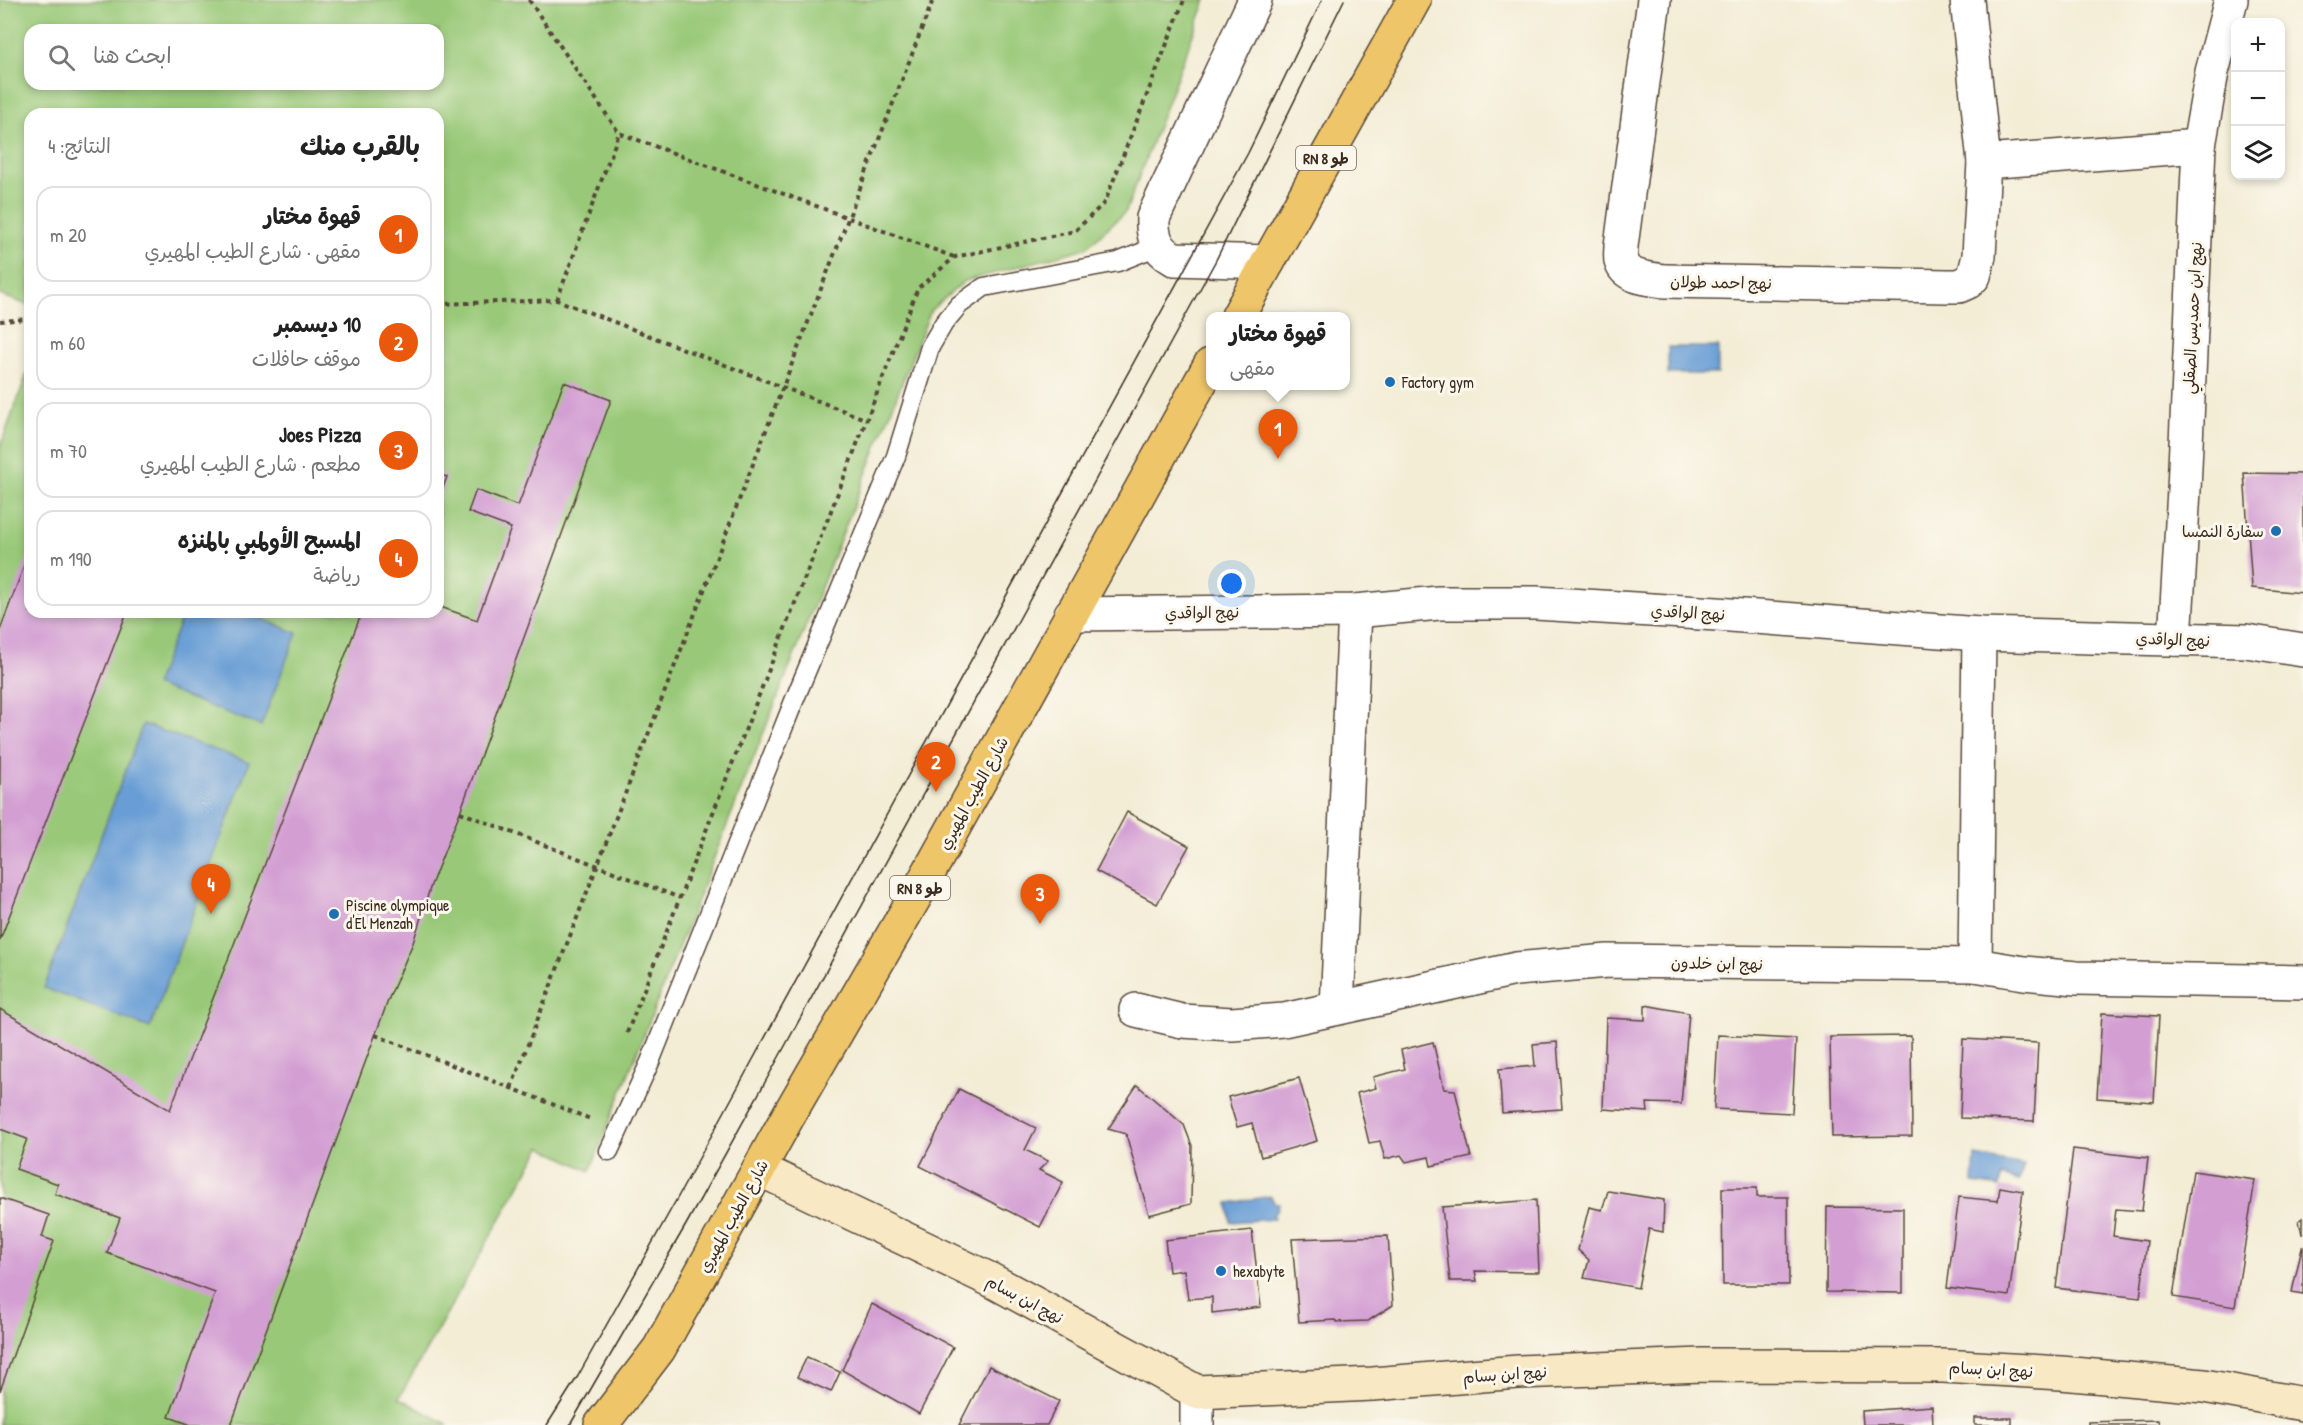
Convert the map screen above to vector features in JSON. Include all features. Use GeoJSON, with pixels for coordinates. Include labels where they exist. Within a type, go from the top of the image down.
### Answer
{"type":"FeatureCollection","features":[{"type":"Feature","properties":{"kind":"main road","name":"RN 8 طو"},"geometry":{"type":"LineString","coordinates":[[1240,312],[1414,0]]}},
{"type":"Feature","properties":{"kind":"main road","name":"شارع الطيب المهيري"},"geometry":{"type":"LineString","coordinates":[[610,1417],[659,1349],[923,883],[1206,372]]}},
{"type":"Feature","properties":{"kind":"street"},"geometry":{"type":"LineString","coordinates":[[1255,0],[1153,218],[1152,230],[1163,253],[1174,259],[1268,262]]}},
{"type":"Feature","properties":{"kind":"street","name":"نهج احمد طولان"},"geometry":{"type":"LineString","coordinates":[[1654,0],[1621,246],[1621,262],[1628,271],[1641,277],[1665,282],[1959,286],[1974,276],[1977,267],[1984,162],[1967,0]]}},
{"type":"Feature","properties":{"kind":"street","name":"نهج ابن حمديس الصقلي"},"geometry":{"type":"LineString","coordinates":[[2175,639],[2199,146],[2212,72],[2231,0]]}},
{"type":"Feature","properties":{"kind":"street"},"geometry":{"type":"LineString","coordinates":[[1984,162],[2199,146]]}},
{"type":"Feature","properties":{"kind":"street","name":"نهج الواقدي"},"geometry":{"type":"LineString","coordinates":[[1071,614],[1355,611],[1439,603],[1536,603],[1979,634],[2246,641],[2303,650]]}},
{"type":"Feature","properties":{"kind":"street"},"geometry":{"type":"LineString","coordinates":[[1337,1008],[1355,611]]}},
{"type":"Feature","properties":{"kind":"street"},"geometry":{"type":"LineString","coordinates":[[1976,965],[1979,634]]}},
{"type":"Feature","properties":{"kind":"street","name":"نهج ابن خلدون"},"geometry":{"type":"LineString","coordinates":[[1136,1010],[1182,1021],[1232,1024],[1284,1020],[1516,969],[1608,961],[1976,965],[2076,978],[2303,982]]}},
{"type":"Feature","properties":{"kind":"street","name":"نهج ابن بسام"},"geometry":{"type":"LineString","coordinates":[[759,1169],[990,1280],[1197,1392],[1373,1384],[1518,1372],[1702,1365],[1943,1366],[2061,1373],[2204,1386],[2303,1404]]}},
{"type":"Feature","properties":{"kind":"street"},"geometry":{"type":"LineString","coordinates":[[1197,1392],[1197,1425]]}},
{"type":"Feature","properties":{"kind":"lane"},"geometry":{"type":"LineString","coordinates":[[609,1151],[650,1062],[796,696],[896,456],[930,347],[944,322],[959,305],[984,287],[1118,262],[1158,246]]}},
{"type":"Feature","properties":{"kind":"path"},"geometry":{"type":"LineString","coordinates":[[529,0],[619,133],[955,257]]}},
{"type":"Feature","properties":{"kind":"path"},"geometry":{"type":"LineString","coordinates":[[511,1088],[933,0]]}},
{"type":"Feature","properties":{"kind":"path"},"geometry":{"type":"LineString","coordinates":[[624,1042],[918,288],[955,257],[1075,231],[1105,202],[1184,0]]}},
{"type":"Feature","properties":{"kind":"path"},"geometry":{"type":"LineString","coordinates":[[558,300],[619,133]]}},
{"type":"Feature","properties":{"kind":"path"},"geometry":{"type":"LineString","coordinates":[[444,304],[558,300],[866,419]]}},
{"type":"Feature","properties":{"kind":"path"},"geometry":{"type":"LineString","coordinates":[[0,321],[24,319]]}},
{"type":"Feature","properties":{"kind":"path"},"geometry":{"type":"LineString","coordinates":[[460,812],[680,897]]}},
{"type":"Feature","properties":{"kind":"path"},"geometry":{"type":"LineString","coordinates":[[375,1035],[594,1120]]}},
{"type":"Feature","properties":{"kind":"green space"},"geometry":{"type":"Polygon","coordinates":[[[0,0],[1206,0],[1126,211],[1086,248],[965,281],[931,310],[590,1171],[541,1147],[399,1398],[449,1425],[0,1425],[0,447],[24,382],[24,618],[444,618],[444,108],[24,108],[24,304],[0,295],[0,0]]]}},
{"type":"Feature","properties":{"kind":"water"},"geometry":{"type":"Polygon","coordinates":[[[1668,347],[1718,347],[1718,374],[1668,374],[1668,347]]]}},
{"type":"Feature","properties":{"kind":"water"},"geometry":{"type":"Polygon","coordinates":[[[182,618],[260,618],[297,633],[261,726],[155,685],[182,618]]]}},
{"type":"Feature","properties":{"kind":"water"},"geometry":{"type":"Polygon","coordinates":[[[143,724],[249,762],[150,1028],[44,988],[143,724]]]}},
{"type":"Feature","properties":{"kind":"water"},"geometry":{"type":"Polygon","coordinates":[[[1975,1156],[2024,1165],[2019,1181],[2002,1176],[2000,1187],[1973,1183],[1975,1156]]]}},
{"type":"Feature","properties":{"kind":"water"},"geometry":{"type":"Polygon","coordinates":[[[1271,1196],[1274,1202],[1279,1204],[1277,1211],[1273,1214],[1274,1219],[1231,1222],[1228,1203],[1271,1196]]]}},
{"type":"Feature","properties":{"kind":"building","name":"Piscine olympique d'El Menzah"},"geometry":{"type":"Polygon","coordinates":[[[564,382],[611,400],[431,885],[413,943],[389,998],[231,1425],[191,1425],[169,1417],[215,1293],[107,1253],[120,1218],[55,1194],[58,1184],[16,1169],[27,1139],[0,1129],[0,1009],[170,1110],[360,618],[444,618],[444,608],[477,620],[511,528],[468,512],[476,490],[518,506],[564,382]]]}},
{"type":"Feature","properties":{"kind":"building","name":"سفارة النمسا"},"geometry":{"type":"Polygon","coordinates":[[[2244,473],[2303,474],[2303,593],[2252,588],[2244,473]]]}},
{"type":"Feature","properties":{"kind":"building"},"geometry":{"type":"Polygon","coordinates":[[[24,566],[24,618],[125,618],[0,940],[0,630],[24,566]]]}},
{"type":"Feature","properties":{"kind":"building"},"geometry":{"type":"Polygon","coordinates":[[[1127,812],[1189,846],[1157,904],[1096,871],[1127,812]]]}},
{"type":"Feature","properties":{"kind":"building"},"geometry":{"type":"Polygon","coordinates":[[[1645,1005],[1689,1013],[1681,1104],[1647,1103],[1648,1112],[1603,1109],[1606,1018],[1645,1020],[1645,1005]]]}},
{"type":"Feature","properties":{"kind":"building"},"geometry":{"type":"Polygon","coordinates":[[[2102,1013],[2159,1016],[2154,1102],[2097,1098],[2102,1013]]]}},
{"type":"Feature","properties":{"kind":"building"},"geometry":{"type":"Polygon","coordinates":[[[1718,1035],[1796,1039],[1792,1113],[1714,1109],[1718,1035]]]}},
{"type":"Feature","properties":{"kind":"building"},"geometry":{"type":"Polygon","coordinates":[[[1911,1036],[1912,1136],[1832,1137],[1830,1037],[1911,1036]]]}},
{"type":"Feature","properties":{"kind":"building"},"geometry":{"type":"Polygon","coordinates":[[[1963,1039],[2038,1043],[2034,1121],[1960,1118],[1963,1039]]]}},
{"type":"Feature","properties":{"kind":"building"},"geometry":{"type":"Polygon","coordinates":[[[1433,1042],[1444,1089],[1455,1090],[1471,1157],[1431,1166],[1429,1157],[1406,1162],[1401,1155],[1385,1159],[1380,1141],[1369,1143],[1357,1093],[1376,1088],[1373,1077],[1405,1069],[1401,1050],[1433,1042]]]}},
{"type":"Feature","properties":{"kind":"building"},"geometry":{"type":"Polygon","coordinates":[[[1557,1042],[1562,1109],[1502,1113],[1499,1069],[1535,1066],[1533,1044],[1557,1042]]]}},
{"type":"Feature","properties":{"kind":"building"},"geometry":{"type":"Polygon","coordinates":[[[1299,1078],[1317,1141],[1261,1157],[1252,1123],[1237,1127],[1228,1097],[1299,1078]]]}},
{"type":"Feature","properties":{"kind":"building"},"geometry":{"type":"Polygon","coordinates":[[[1137,1085],[1184,1125],[1192,1146],[1191,1204],[1149,1215],[1126,1134],[1108,1129],[1137,1085]]]}},
{"type":"Feature","properties":{"kind":"building"},"geometry":{"type":"Polygon","coordinates":[[[959,1089],[1036,1128],[1025,1150],[1048,1161],[1039,1170],[1063,1182],[1040,1227],[920,1166],[959,1089]]]}},
{"type":"Feature","properties":{"kind":"building"},"geometry":{"type":"Polygon","coordinates":[[[2073,1149],[2148,1158],[2142,1211],[2116,1209],[2113,1236],[2147,1241],[2140,1298],[2056,1288],[2073,1149]]]}},
{"type":"Feature","properties":{"kind":"building"},"geometry":{"type":"Polygon","coordinates":[[[2193,1171],[2255,1180],[2235,1307],[2173,1297],[2193,1171]]]}},
{"type":"Feature","properties":{"kind":"building"},"geometry":{"type":"Polygon","coordinates":[[[2000,1187],[2023,1191],[2009,1296],[1947,1288],[1959,1197],[1998,1201],[2000,1187]]]}},
{"type":"Feature","properties":{"kind":"building"},"geometry":{"type":"Polygon","coordinates":[[[1722,1188],[1757,1188],[1757,1197],[1788,1197],[1789,1285],[1723,1285],[1722,1188]]]}},
{"type":"Feature","properties":{"kind":"building"},"geometry":{"type":"Polygon","coordinates":[[[1608,1191],[1664,1200],[1663,1232],[1649,1229],[1638,1288],[1584,1278],[1589,1260],[1578,1250],[1589,1207],[1602,1210],[1608,1191]]]}},
{"type":"Feature","properties":{"kind":"building"},"geometry":{"type":"Polygon","coordinates":[[[0,1198],[49,1215],[42,1237],[54,1241],[0,1391],[0,1198]]]}},
{"type":"Feature","properties":{"kind":"building"},"geometry":{"type":"Polygon","coordinates":[[[1536,1200],[1539,1272],[1475,1271],[1477,1281],[1450,1281],[1442,1207],[1536,1200]]]}},
{"type":"Feature","properties":{"kind":"building"},"geometry":{"type":"Polygon","coordinates":[[[1827,1207],[1903,1208],[1903,1293],[1826,1292],[1827,1207]]]}},
{"type":"Feature","properties":{"kind":"building"},"geometry":{"type":"Polygon","coordinates":[[[2303,1218],[2303,1234],[2302,1234],[2299,1221],[2303,1218]]]}},
{"type":"Feature","properties":{"kind":"building","name":"hexabyte"},"geometry":{"type":"Polygon","coordinates":[[[1252,1230],[1261,1307],[1212,1313],[1212,1297],[1188,1299],[1184,1270],[1169,1272],[1165,1240],[1252,1230]]]}},
{"type":"Feature","properties":{"kind":"building"},"geometry":{"type":"Polygon","coordinates":[[[1388,1236],[1393,1305],[1368,1321],[1299,1322],[1292,1239],[1388,1236]]]}},
{"type":"Feature","properties":{"kind":"building"},"geometry":{"type":"Polygon","coordinates":[[[2303,1247],[2303,1294],[2292,1292],[2303,1247]]]}},
{"type":"Feature","properties":{"kind":"building"},"geometry":{"type":"Polygon","coordinates":[[[872,1304],[953,1347],[919,1414],[842,1370],[872,1304]]]}},
{"type":"Feature","properties":{"kind":"building"},"geometry":{"type":"Polygon","coordinates":[[[807,1357],[840,1372],[831,1392],[797,1377],[807,1357]]]}},
{"type":"Feature","properties":{"kind":"building"},"geometry":{"type":"Polygon","coordinates":[[[989,1366],[1059,1401],[1047,1425],[959,1425],[989,1366]]]}},
{"type":"Feature","properties":{"kind":"building"},"geometry":{"type":"Polygon","coordinates":[[[1932,1406],[1933,1425],[1863,1425],[1862,1411],[1932,1406]]]}},
{"type":"Feature","properties":{"kind":"building"},"geometry":{"type":"Polygon","coordinates":[[[1975,1418],[2012,1418],[2012,1425],[1975,1425],[1975,1418]]]}},
{"type":"Feature","properties":{"kind":"building"},"geometry":{"type":"Polygon","coordinates":[[[2158,1420],[2159,1425],[2088,1425],[2088,1422],[2158,1420]]]}},
{"type":"Feature","properties":{"kind":"tram line"},"geometry":{"type":"LineString","coordinates":[[547,1425],[578,1376],[679,1195],[1248,153],[1322,0]]}},
{"type":"Feature","properties":{"kind":"tram line"},"geometry":{"type":"LineString","coordinates":[[570,1425],[687,1223],[1216,260],[1344,0]]}},
{"type":"Feature","properties":{"kind":"place","name":"Factory gym"},"geometry":{"type":"Point","coordinates":[1390,382]}},
{"type":"Feature","properties":{"kind":"place","name":"قهوة مختار"},"geometry":{"type":"Point","coordinates":[1278,459]}},
{"type":"Feature","properties":{"kind":"place","name":"سفارة النمسا"},"geometry":{"type":"Point","coordinates":[2276,531]}},
{"type":"Feature","properties":{"kind":"place","name":"10 ديسمبر"},"geometry":{"type":"Point","coordinates":[936,792]}},
{"type":"Feature","properties":{"kind":"place","name":"المسبح الأولمبي بالمنزه"},"geometry":{"type":"Point","coordinates":[211,914]}},
{"type":"Feature","properties":{"kind":"place","name":"Piscine olympique d'El Menzah"},"geometry":{"type":"Point","coordinates":[334,914]}},
{"type":"Feature","properties":{"kind":"place","name":"Joes Pizza"},"geometry":{"type":"Point","coordinates":[1040,924]}},
{"type":"Feature","properties":{"kind":"place","name":"hexabyte"},"geometry":{"type":"Point","coordinates":[1221,1271]}}]}
